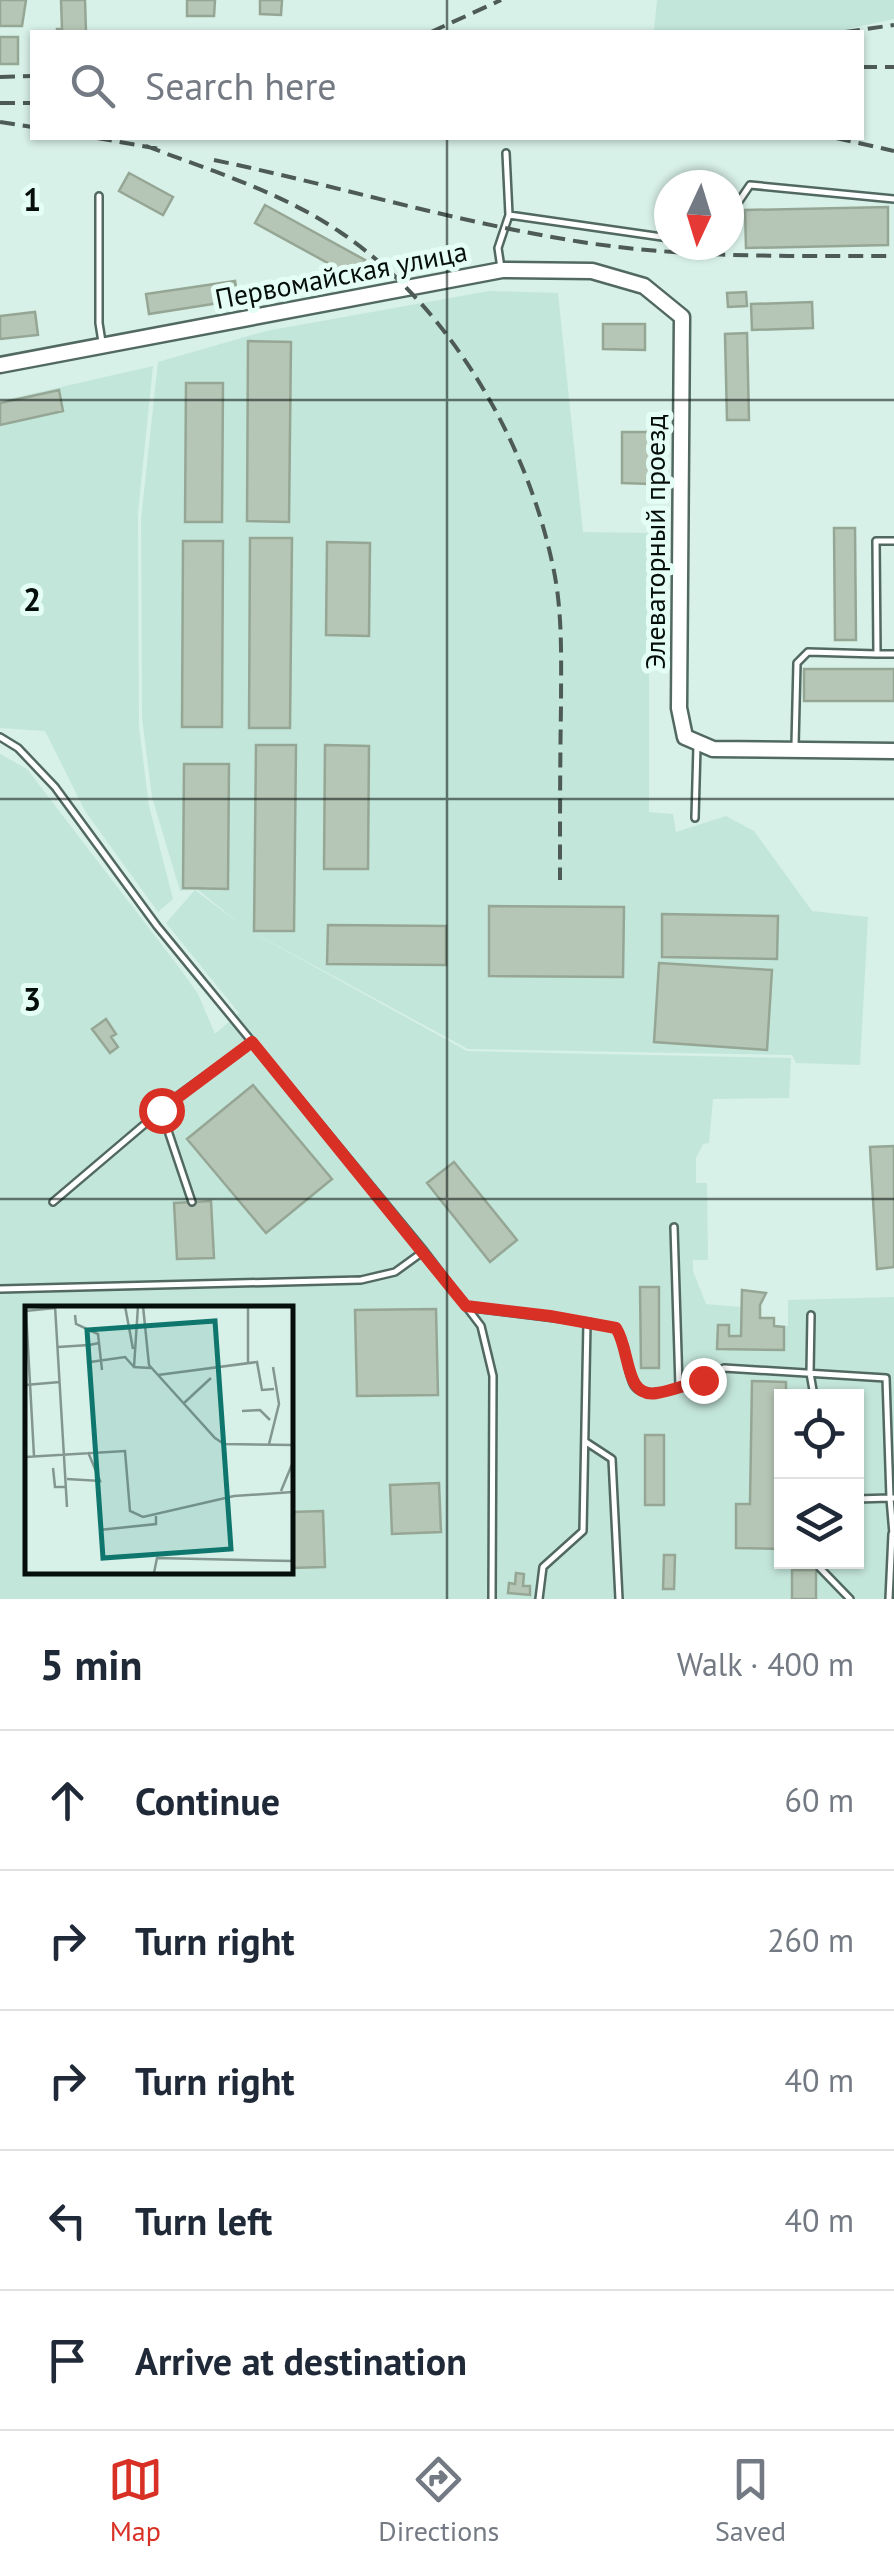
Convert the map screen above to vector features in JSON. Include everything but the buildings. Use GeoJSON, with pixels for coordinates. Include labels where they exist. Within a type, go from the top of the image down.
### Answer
{"type":"FeatureCollection","features":[{"type":"Feature","properties":{"kind":"street","name":"Первомайская улица"},"geometry":{"type":"LineString","coordinates":[[0,365],[502,270],[592,271],[644,286],[682,317]]}},
{"type":"Feature","properties":{"kind":"street","name":"Элеваторный проезд"},"geometry":{"type":"LineString","coordinates":[[682,317],[679,708],[685,736],[697,742]]}},
{"type":"Feature","properties":{"kind":"street"},"geometry":{"type":"LineString","coordinates":[[697,742],[713,750],[894,752]]}},
{"type":"Feature","properties":{"kind":"lane"},"geometry":{"type":"LineString","coordinates":[[502,270],[498,248],[509,215],[506,152]]}},
{"type":"Feature","properties":{"kind":"lane"},"geometry":{"type":"LineString","coordinates":[[744,194],[750,185],[894,198]]}},
{"type":"Feature","properties":{"kind":"lane"},"geometry":{"type":"LineString","coordinates":[[99,196],[98,323],[102,346]]}},
{"type":"Feature","properties":{"kind":"lane"},"geometry":{"type":"LineString","coordinates":[[509,215],[654,236]]}},
{"type":"Feature","properties":{"kind":"lane"},"geometry":{"type":"LineString","coordinates":[[877,654],[876,541],[894,541]]}},
{"type":"Feature","properties":{"kind":"lane"},"geometry":{"type":"LineString","coordinates":[[795,750],[797,663],[808,652],[894,654]]}},
{"type":"Feature","properties":{"kind":"lane"},"geometry":{"type":"LineString","coordinates":[[0,738],[18,748],[55,787],[157,926],[481,1326],[493,1376],[492,1599]]}},
{"type":"Feature","properties":{"kind":"lane"},"geometry":{"type":"LineString","coordinates":[[695,818],[697,742]]}},
{"type":"Feature","properties":{"kind":"lane"},"geometry":{"type":"LineString","coordinates":[[53,1202],[161,1110],[252,1042]]}},
{"type":"Feature","properties":{"kind":"lane"},"geometry":{"type":"LineString","coordinates":[[161,1110],[192,1202]]}},
{"type":"Feature","properties":{"kind":"lane"},"geometry":{"type":"LineString","coordinates":[[674,1227],[679,1386]]}},
{"type":"Feature","properties":{"kind":"lane"},"geometry":{"type":"LineString","coordinates":[[0,1289],[361,1280],[395,1272],[424,1251]]}},
{"type":"Feature","properties":{"kind":"lane"},"geometry":{"type":"LineString","coordinates":[[466,1306],[616,1328],[628,1355],[632,1384],[640,1392],[654,1394],[703,1380],[724,1368],[886,1378],[893,1534],[889,1599]]}},
{"type":"Feature","properties":{"kind":"lane"},"geometry":{"type":"LineString","coordinates":[[812,1316],[813,1389]]}},
{"type":"Feature","properties":{"kind":"lane"},"geometry":{"type":"LineString","coordinates":[[539,1599],[543,1567],[582,1531],[587,1322]]}},
{"type":"Feature","properties":{"kind":"lane"},"geometry":{"type":"LineString","coordinates":[[586,1442],[612,1459],[618,1599]]}},
{"type":"Feature","properties":{"kind":"lane"},"geometry":{"type":"LineString","coordinates":[[864,1499],[892,1498]]}},
{"type":"Feature","properties":{"kind":"lane"},"geometry":{"type":"LineString","coordinates":[[821,1569],[850,1599]]}},
{"type":"Feature","properties":{"kind":"shaded area"},"geometry":{"type":"Polygon","coordinates":[[[657,0],[894,0],[894,19],[842,30],[654,30],[657,0]]]}},
{"type":"Feature","properties":{"kind":"shaded area"},"geometry":{"type":"Polygon","coordinates":[[[489,291],[558,293],[583,532],[649,533],[649,812],[673,814],[676,832],[726,816],[754,831],[812,911],[868,917],[860,1065],[796,1063],[792,1055],[468,1049],[241,926],[467,1051],[791,1058],[789,1098],[713,1099],[709,1143],[703,1144],[696,1158],[696,1183],[707,1183],[708,1260],[693,1260],[693,1271],[706,1304],[741,1307],[742,1290],[766,1293],[760,1317],[774,1318],[775,1326],[788,1326],[788,1300],[894,1297],[894,1599],[0,1599],[0,754],[27,769],[181,970],[198,994],[215,1034],[239,1013],[166,923],[195,890],[240,924],[197,889],[180,891],[152,797],[142,718],[141,519],[158,362],[266,331],[489,291]]]}},
{"type":"Feature","properties":{"kind":"shaded area"},"geometry":{"type":"Polygon","coordinates":[[[153,366],[138,513],[139,727],[149,806],[173,899],[158,912],[85,811],[45,731],[0,728],[0,401],[153,366]]]}},
{"type":"Feature","properties":{"kind":"railway"},"geometry":{"type":"LineString","coordinates":[[435,30],[501,0]]}},
{"type":"Feature","properties":{"kind":"railway"},"geometry":{"type":"LineString","coordinates":[[859,30],[894,25]]}},
{"type":"Feature","properties":{"kind":"railway"},"geometry":{"type":"LineString","coordinates":[[864,67],[894,67]]}},
{"type":"Feature","properties":{"kind":"railway"},"geometry":{"type":"LineString","coordinates":[[0,77],[30,76]]}},
{"type":"Feature","properties":{"kind":"railway"},"geometry":{"type":"LineString","coordinates":[[0,103],[30,103]]}},
{"type":"Feature","properties":{"kind":"railway"},"geometry":{"type":"LineString","coordinates":[[0,122],[30,127]]}},
{"type":"Feature","properties":{"kind":"railway"},"geometry":{"type":"LineString","coordinates":[[108,140],[160,149]]}},
{"type":"Feature","properties":{"kind":"railway"},"geometry":{"type":"LineString","coordinates":[[845,140],[894,151]]}},
{"type":"Feature","properties":{"kind":"railway"},"geometry":{"type":"LineString","coordinates":[[146,146],[246,183],[340,232],[414,296],[476,377],[523,468],[552,562],[561,652],[560,880]]}},
{"type":"Feature","properties":{"kind":"railway"},"geometry":{"type":"LineString","coordinates":[[214,160],[494,226],[588,243],[702,254],[894,256]]}},
{"type":"Feature","properties":{"kind":"route"},"geometry":{"type":"LineString","coordinates":[[161,1110],[252,1042],[466,1306],[616,1328],[628,1355],[632,1384],[640,1392],[654,1394],[703,1380]]}}]}
